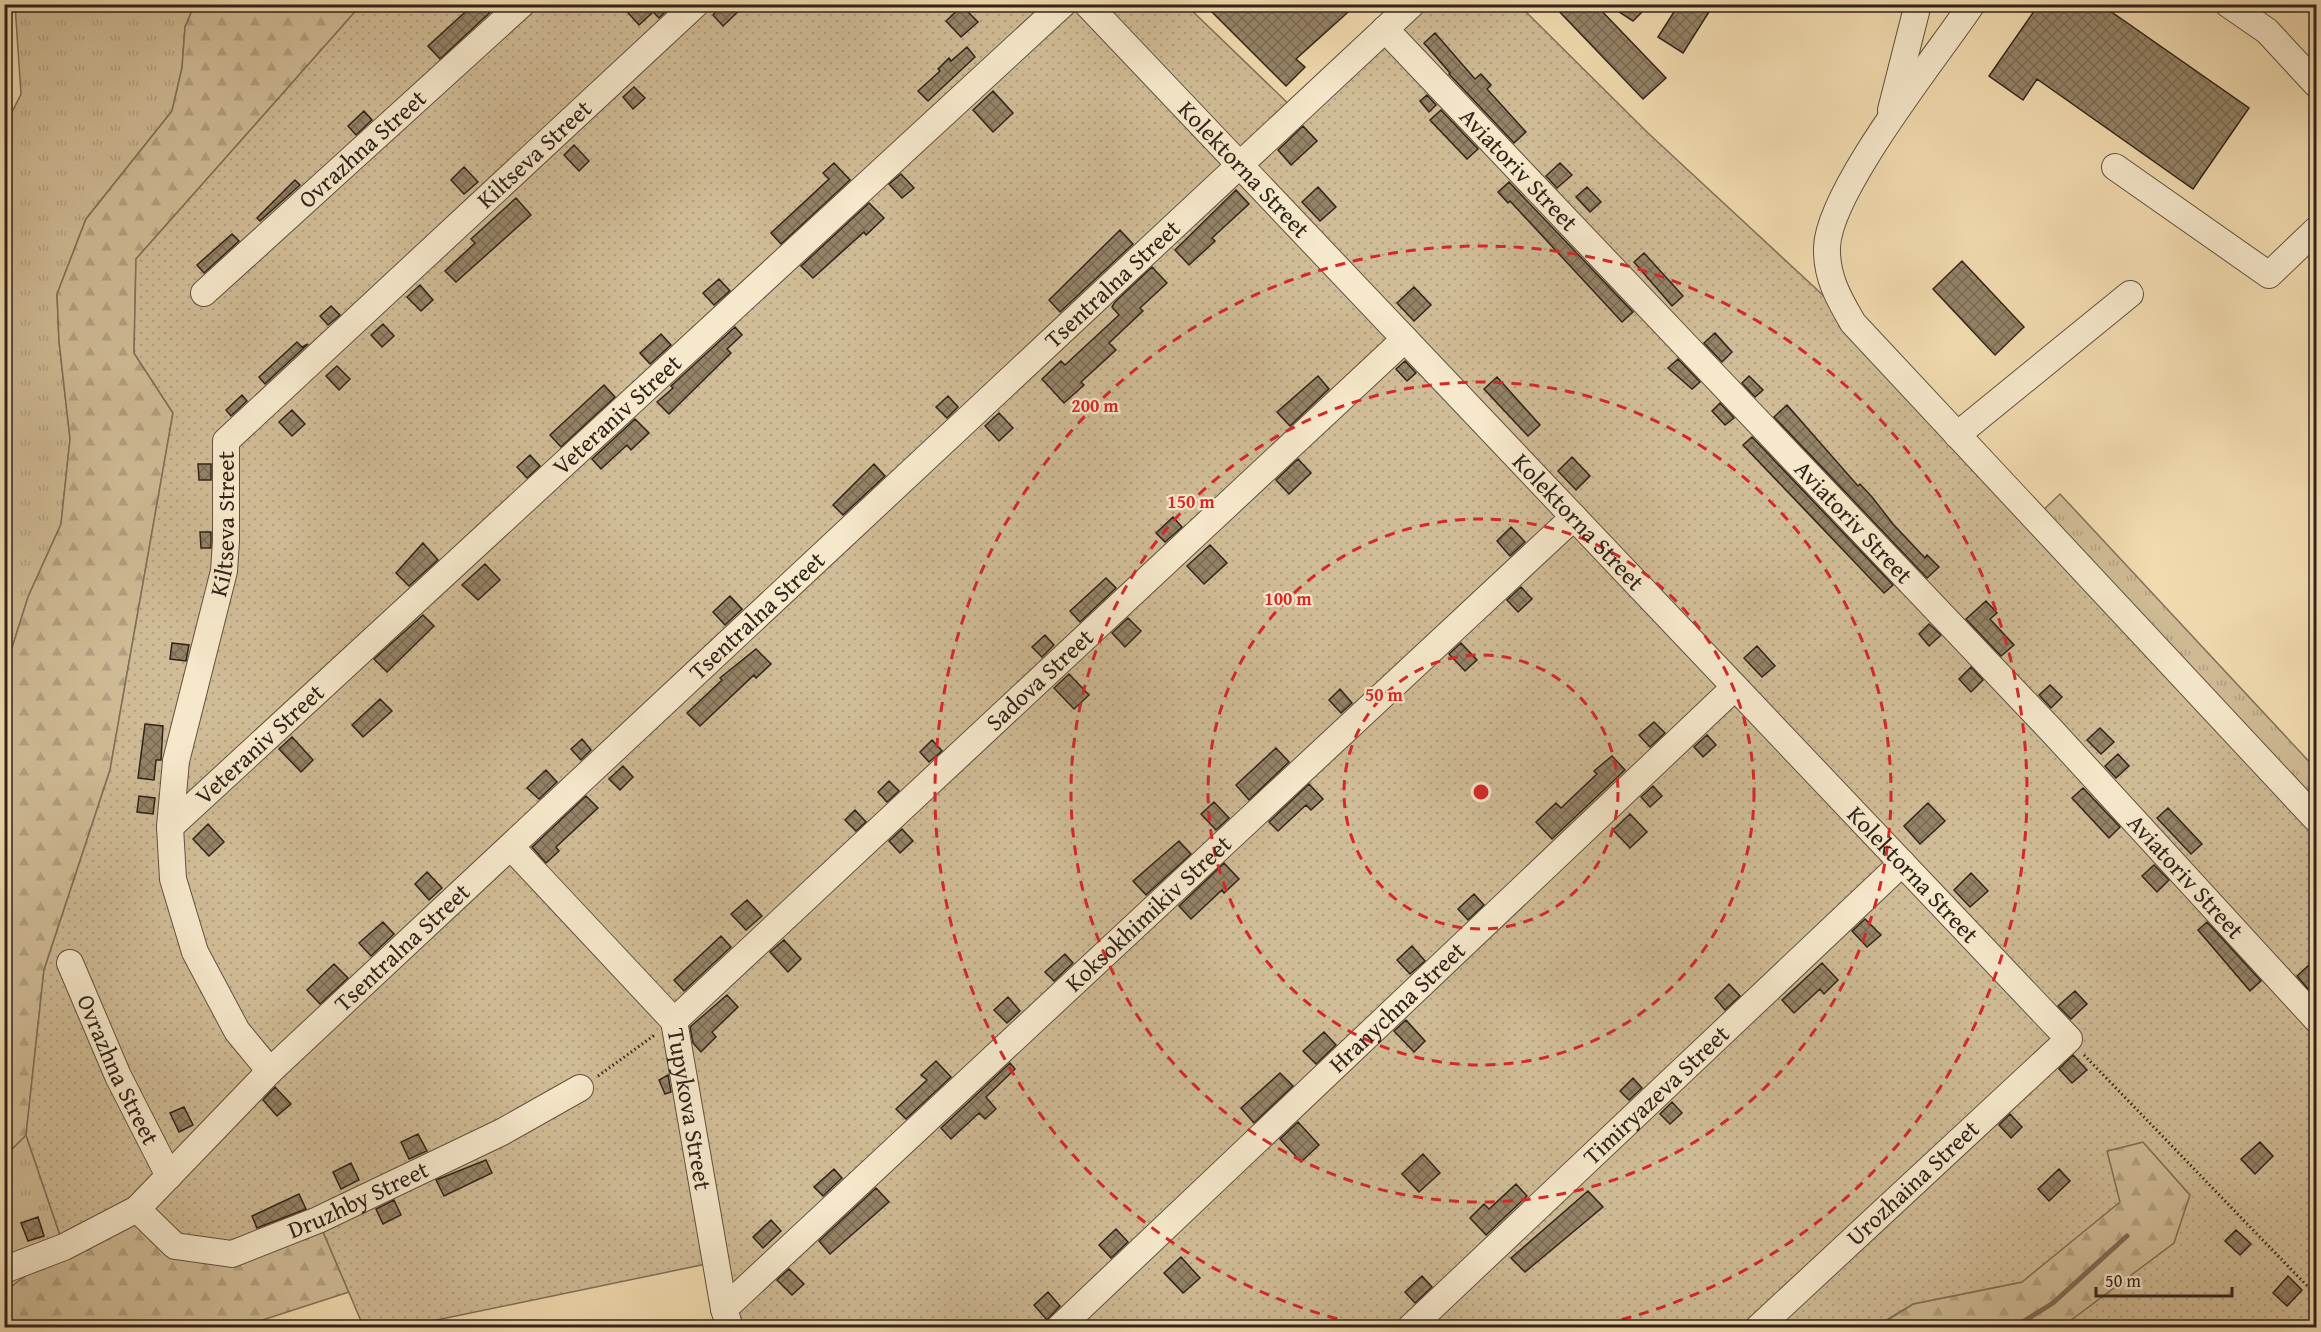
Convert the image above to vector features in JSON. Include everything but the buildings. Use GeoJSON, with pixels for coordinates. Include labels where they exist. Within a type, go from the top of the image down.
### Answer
{"type":"FeatureCollection","features":[{"type":"Feature","properties":{"kind":"street","name":"Ovrazhna Street"},"geometry":{"type":"LineString","coordinates":[[204,293],[522,4]]}},
{"type":"Feature","properties":{"kind":"street","name":"Kiltseva Street"},"geometry":{"type":"LineString","coordinates":[[270,1071],[237,1031],[195,952],[173,879],[170,827],[176,761],[224,571],[226,441],[696,4]]}},
{"type":"Feature","properties":{"kind":"street","name":"Veteraniv Street"},"geometry":{"type":"LineString","coordinates":[[170,827],[1063,4]]}},
{"type":"Feature","properties":{"kind":"street","name":"Kolektorna Street"},"geometry":{"type":"LineString","coordinates":[[1087,4],[2069,1039]]}},
{"type":"Feature","properties":{"kind":"street","name":"Tsentralna Street"},"geometry":{"type":"LineString","coordinates":[[4,1270],[64,1247],[137,1209],[270,1071],[1412,4]]}},
{"type":"Feature","properties":{"kind":"street"},"geometry":{"type":"LineString","coordinates":[[1886,128],[1918,4]]}},
{"type":"Feature","properties":{"kind":"street"},"geometry":{"type":"LineString","coordinates":[[1972,4],[1886,128],[1837,205],[1827,246],[1832,287],[1854,323],[2316,819]]}},
{"type":"Feature","properties":{"kind":"street"},"geometry":{"type":"LineString","coordinates":[[2228,4],[2266,31],[2316,84]]}},
{"type":"Feature","properties":{"kind":"street","name":"Aviatoriv Street"},"geometry":{"type":"LineString","coordinates":[[1385,29],[2044,723],[2316,1020]]}},
{"type":"Feature","properties":{"kind":"street"},"geometry":{"type":"LineString","coordinates":[[2115,167],[2270,274],[2316,230]]}},
{"type":"Feature","properties":{"kind":"street"},"geometry":{"type":"LineString","coordinates":[[1957,435],[2130,294]]}},
{"type":"Feature","properties":{"kind":"street","name":"Sadova Street"},"geometry":{"type":"LineString","coordinates":[[674,1021],[1405,339]]}},
{"type":"Feature","properties":{"kind":"street","name":"Koksokhimikiv Street"},"geometry":{"type":"LineString","coordinates":[[727,1318],[1574,517]]}},
{"type":"Feature","properties":{"kind":"street","name":"Hranychna Street"},"geometry":{"type":"LineString","coordinates":[[1059,1328],[1735,687]]}},
{"type":"Feature","properties":{"kind":"street","name":"Tupykova Street"},"geometry":{"type":"LineString","coordinates":[[511,847],[674,1021],[727,1318]]}},
{"type":"Feature","properties":{"kind":"street","name":"Timiryazeva Street"},"geometry":{"type":"LineString","coordinates":[[1410,1328],[1902,863]]}},
{"type":"Feature","properties":{"kind":"street","name":"Ovrazhna Street"},"geometry":{"type":"LineString","coordinates":[[70,963],[118,1076],[169,1176]]}},
{"type":"Feature","properties":{"kind":"street","name":"Urozhaina Street"},"geometry":{"type":"LineString","coordinates":[[1758,1328],[2069,1039]]}},
{"type":"Feature","properties":{"kind":"street","name":"Druzhby Street"},"geometry":{"type":"LineString","coordinates":[[137,1209],[175,1246],[232,1254],[318,1220],[502,1132],[580,1088]]}},
{"type":"Feature","properties":{"kind":"path"},"geometry":{"type":"LineString","coordinates":[[580,1088],[674,1021]]}},
{"type":"Feature","properties":{"kind":"path"},"geometry":{"type":"LineString","coordinates":[[2069,1039],[2316,1295]]}},
{"type":"Feature","properties":{"kind":"green space"},"geometry":{"type":"Polygon","coordinates":[[[198,4],[361,5],[136,259],[134,353],[173,413],[110,770],[44,970],[26,1135],[5,1156],[5,670],[28,597],[61,524],[70,439],[59,341],[57,294],[86,219],[172,111],[182,68],[185,27],[194,6],[198,4]]]}},
{"type":"Feature","properties":{"kind":"green space"},"geometry":{"type":"Polygon","coordinates":[[[15,5],[198,5],[194,6],[185,27],[182,68],[172,111],[86,219],[57,294],[59,342],[70,439],[61,524],[28,597],[5,670],[4,128],[21,94],[15,5]]]}},
{"type":"Feature","properties":{"kind":"green space"},"geometry":{"type":"Polygon","coordinates":[[[361,5],[1186,5],[1296,111],[1412,5],[1519,5],[1648,133],[1853,323],[2316,819],[2316,1327],[2062,1327],[2174,1243],[2190,1195],[2143,1142],[2107,1151],[2120,1202],[2022,1282],[1913,1304],[1875,1327],[730,1327],[716,1262],[403,1327],[364,1328],[318,1220],[232,1254],[175,1246],[137,1209],[64,1247],[26,1135],[44,970],[110,770],[173,413],[134,353],[136,259],[361,5]]]}},
{"type":"Feature","properties":{"kind":"green space"},"geometry":{"type":"Polygon","coordinates":[[[2060,494],[2316,769],[2316,819],[2035,518],[2060,494]]]}},
{"type":"Feature","properties":{"kind":"green space"},"geometry":{"type":"Polygon","coordinates":[[[26,1135],[64,1247],[12,1287],[5,1288],[5,1156],[26,1135]]]}},
{"type":"Feature","properties":{"kind":"green space"},"geometry":{"type":"Polygon","coordinates":[[[2143,1142],[2190,1195],[2174,1244],[2062,1327],[1875,1328],[1913,1304],[2022,1282],[2107,1151],[2143,1142]]]}},
{"type":"Feature","properties":{"kind":"green space"},"geometry":{"type":"Polygon","coordinates":[[[137,1209],[318,1220],[349,1292],[241,1327],[5,1328],[5,1288],[12,1286],[64,1247],[137,1209]]]}},
{"type":"Feature","properties":{"kind":"waterway"},"geometry":{"type":"LineString","coordinates":[[2013,1328],[2053,1303],[2127,1236]]}}]}
